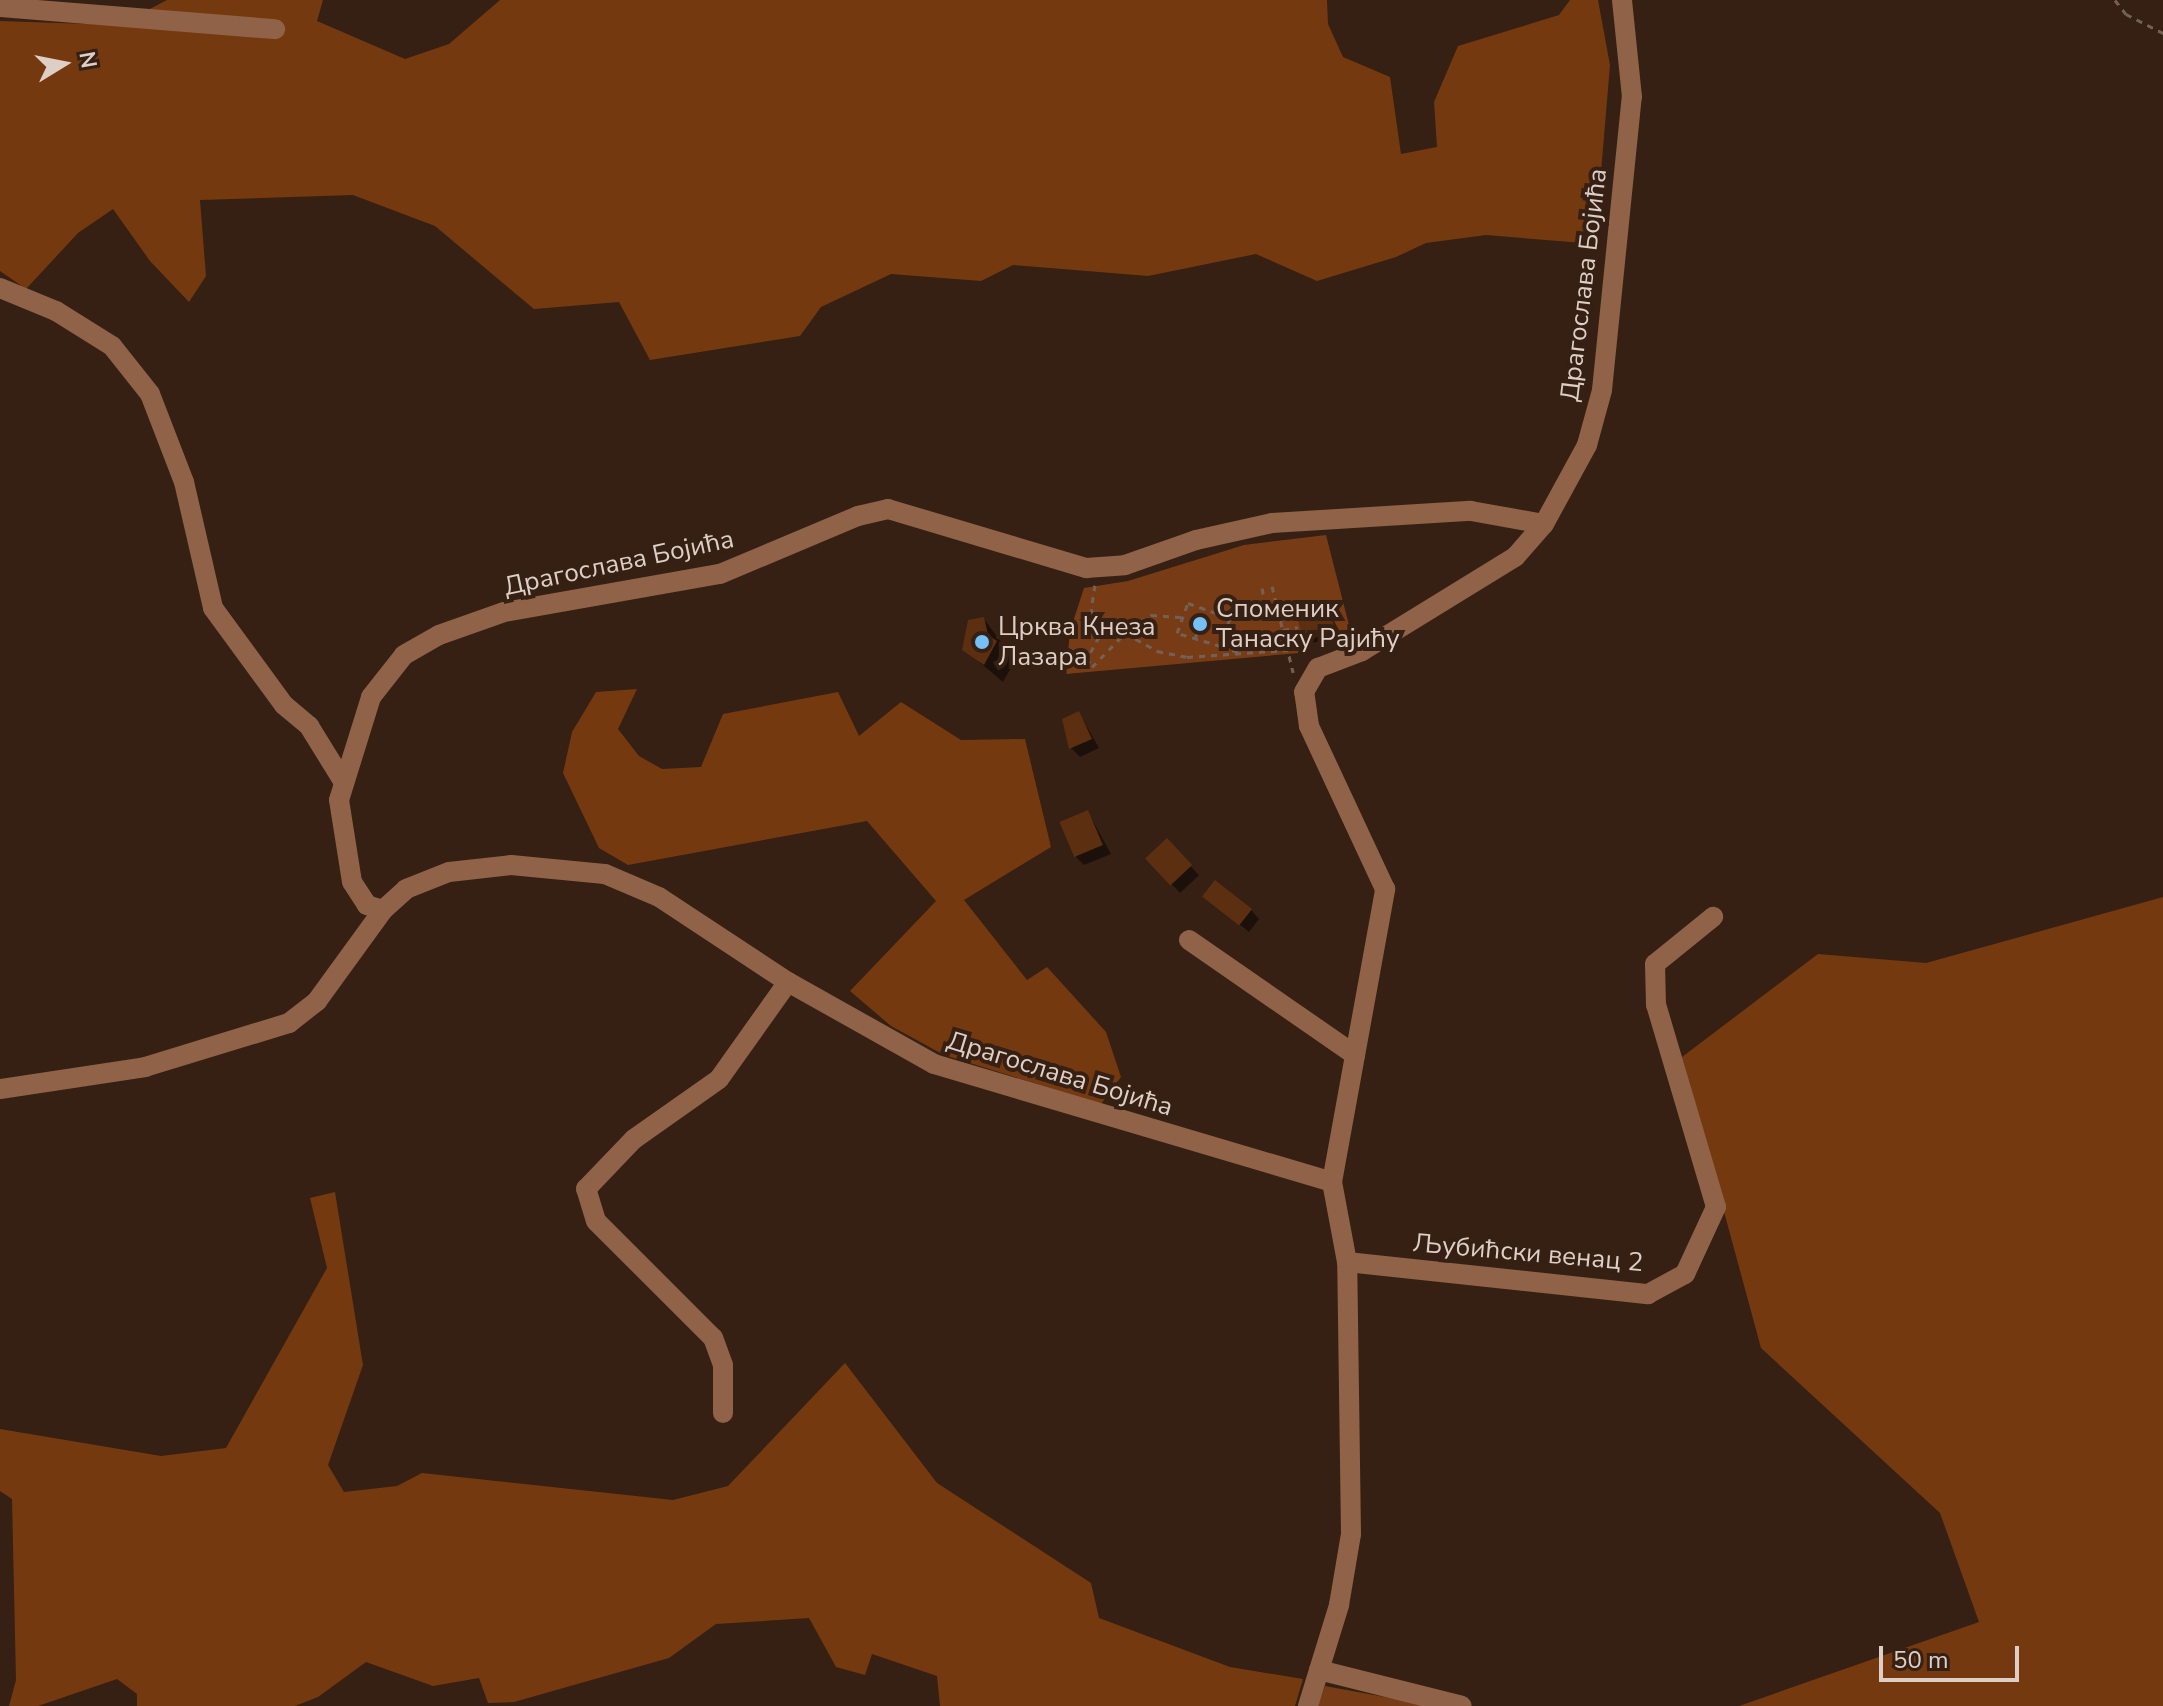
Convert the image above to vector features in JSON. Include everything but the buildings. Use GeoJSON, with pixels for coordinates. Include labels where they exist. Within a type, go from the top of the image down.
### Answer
{"type":"FeatureCollection","features":[{"type":"Feature","properties":{"kind":"street","name":"Драгослава Бојића"},"geometry":{"type":"LineString","coordinates":[[1304,692],[1318,668],[1362,651],[1515,557],[1544,524],[1587,445],[1602,390],[1632,97],[1622,0]]}},
{"type":"Feature","properties":{"kind":"street"},"geometry":{"type":"LineString","coordinates":[[0,7],[275,29]]}},
{"type":"Feature","properties":{"kind":"street"},"geometry":{"type":"LineString","coordinates":[[0,288],[56,311],[112,346],[150,394],[184,482],[213,608],[284,705],[309,726],[343,781]]}},
{"type":"Feature","properties":{"kind":"street","name":"Драгослава Бојића"},"geometry":{"type":"LineString","coordinates":[[383,910],[367,905],[352,882],[339,800],[371,697],[404,655],[439,635],[504,612],[720,574],[858,516],[888,509],[1096,568]]}},
{"type":"Feature","properties":{"kind":"street"},"geometry":{"type":"LineString","coordinates":[[1096,568],[1272,523],[1471,511],[1544,524]]}},
{"type":"Feature","properties":{"kind":"street"},"geometry":{"type":"LineString","coordinates":[[1304,692],[1309,726],[1385,889],[1332,1182],[1347,1262],[1351,1534],[1339,1605],[1308,1706]]}},
{"type":"Feature","properties":{"kind":"street","name":"Драгослава Бојића"},"geometry":{"type":"LineString","coordinates":[[0,1089],[145,1067],[289,1023],[317,1001],[383,910],[406,889],[449,872],[511,865],[605,874],[659,897],[788,982],[934,1064],[1332,1182]]}},
{"type":"Feature","properties":{"kind":"street","name":"Љубићски венац 2"},"geometry":{"type":"LineString","coordinates":[[1347,1262],[1648,1294],[1685,1274],[1716,1207],[1656,1005],[1655,964],[1713,917]]}},
{"type":"Feature","properties":{"kind":"street"},"geometry":{"type":"LineString","coordinates":[[1189,940],[1355,1055]]}},
{"type":"Feature","properties":{"kind":"street"},"geometry":{"type":"LineString","coordinates":[[723,1413],[723,1365],[713,1338],[596,1221],[586,1189],[634,1139],[719,1079],[788,982]]}},
{"type":"Feature","properties":{"kind":"street"},"geometry":{"type":"LineString","coordinates":[[1319,1670],[1462,1706]]}},
{"type":"Feature","properties":{"kind":"path"},"geometry":{"type":"LineString","coordinates":[[2115,0],[2126,14],[2163,33]]}},
{"type":"Feature","properties":{"kind":"path"},"geometry":{"type":"LineString","coordinates":[[1096,568],[1091,607],[1105,626],[1087,658],[1089,665],[1098,666],[1125,633],[1155,614],[1183,617]]}},
{"type":"Feature","properties":{"kind":"path"},"geometry":{"type":"LineString","coordinates":[[1272,586],[1296,687],[1304,692]]}},
{"type":"Feature","properties":{"kind":"path"},"geometry":{"type":"LineString","coordinates":[[1262,588],[1266,608]]}},
{"type":"Feature","properties":{"kind":"path"},"geometry":{"type":"LineString","coordinates":[[1243,654],[1177,633],[1188,603],[1230,618],[1277,605]]}},
{"type":"Feature","properties":{"kind":"path"},"geometry":{"type":"LineString","coordinates":[[1201,621],[1205,609]]}},
{"type":"Feature","properties":{"kind":"path"},"geometry":{"type":"LineString","coordinates":[[1221,646],[1230,618]]}},
{"type":"Feature","properties":{"kind":"path"},"geometry":{"type":"LineString","coordinates":[[1195,639],[1199,627]]}},
{"type":"Feature","properties":{"kind":"path"},"geometry":{"type":"LineString","coordinates":[[1283,630],[1298,627]]}},
{"type":"Feature","properties":{"kind":"path"},"geometry":{"type":"LineString","coordinates":[[1125,633],[1177,656],[1288,650]]}},
{"type":"Feature","properties":{"kind":"shaded area"},"geometry":{"type":"Polygon","coordinates":[[[167,0],[323,0],[317,21],[405,59],[449,44],[500,0],[1327,0],[1328,24],[1343,57],[1390,77],[1401,154],[1437,147],[1434,102],[1458,46],[1559,15],[1570,0],[1598,0],[1610,65],[1595,244],[1486,235],[1426,243],[1396,257],[1317,281],[1256,254],[1148,276],[1013,265],[981,281],[891,274],[821,307],[800,336],[650,360],[619,302],[534,309],[435,226],[353,195],[200,200],[206,276],[189,302],[150,261],[113,209],[78,233],[26,289],[0,271],[0,21],[119,25],[167,0]]]}},
{"type":"Feature","properties":{"kind":"shaded area"},"geometry":{"type":"Polygon","coordinates":[[[1326,535],[1350,629],[1297,642],[1299,653],[1066,674],[1070,631],[1084,588],[1128,581],[1244,545],[1326,535]]]}},
{"type":"Feature","properties":{"kind":"shaded area"},"geometry":{"type":"Polygon","coordinates":[[[637,689],[618,729],[639,756],[662,769],[701,767],[723,714],[838,692],[859,736],[901,702],[961,740],[1025,739],[1051,847],[964,900],[1027,980],[1047,967],[1106,1032],[1121,1077],[1101,1104],[944,1055],[891,1026],[850,991],[936,901],[867,821],[628,865],[599,848],[563,773],[572,732],[596,692],[637,689]]]}},
{"type":"Feature","properties":{"kind":"shaded area"},"geometry":{"type":"Polygon","coordinates":[[[2163,897],[2163,1706],[1739,1706],[1979,1622],[1940,1513],[1761,1348],[1682,1057],[1818,954],[1926,963],[2163,897]]]}},
{"type":"Feature","properties":{"kind":"shaded area"},"geometry":{"type":"Polygon","coordinates":[[[335,1192],[363,1365],[328,1465],[344,1492],[397,1486],[422,1473],[673,1500],[728,1486],[845,1363],[937,1483],[1091,1583],[1099,1618],[1230,1667],[1303,1679],[1295,1706],[940,1706],[937,1676],[872,1654],[865,1675],[836,1667],[809,1618],[716,1624],[669,1658],[514,1702],[488,1703],[479,1678],[433,1686],[366,1662],[318,1697],[295,1706],[137,1706],[137,1694],[117,1679],[38,1706],[9,1706],[16,1680],[12,1499],[0,1491],[0,1429],[161,1456],[226,1448],[327,1268],[310,1198],[335,1192]]]}},
{"type":"Feature","properties":{"kind":"shaded area"},"geometry":{"type":"Polygon","coordinates":[[[1325,1686],[1434,1706],[1318,1706],[1325,1686]]]}},
{"type":"Feature","properties":{"kind":"place","name":"Споменик Танаску Рајићу"},"geometry":{"type":"Point","coordinates":[1200,624]}},
{"type":"Feature","properties":{"kind":"place","name":"Црква Кнеза Лазара"},"geometry":{"type":"Point","coordinates":[982,642]}}]}
